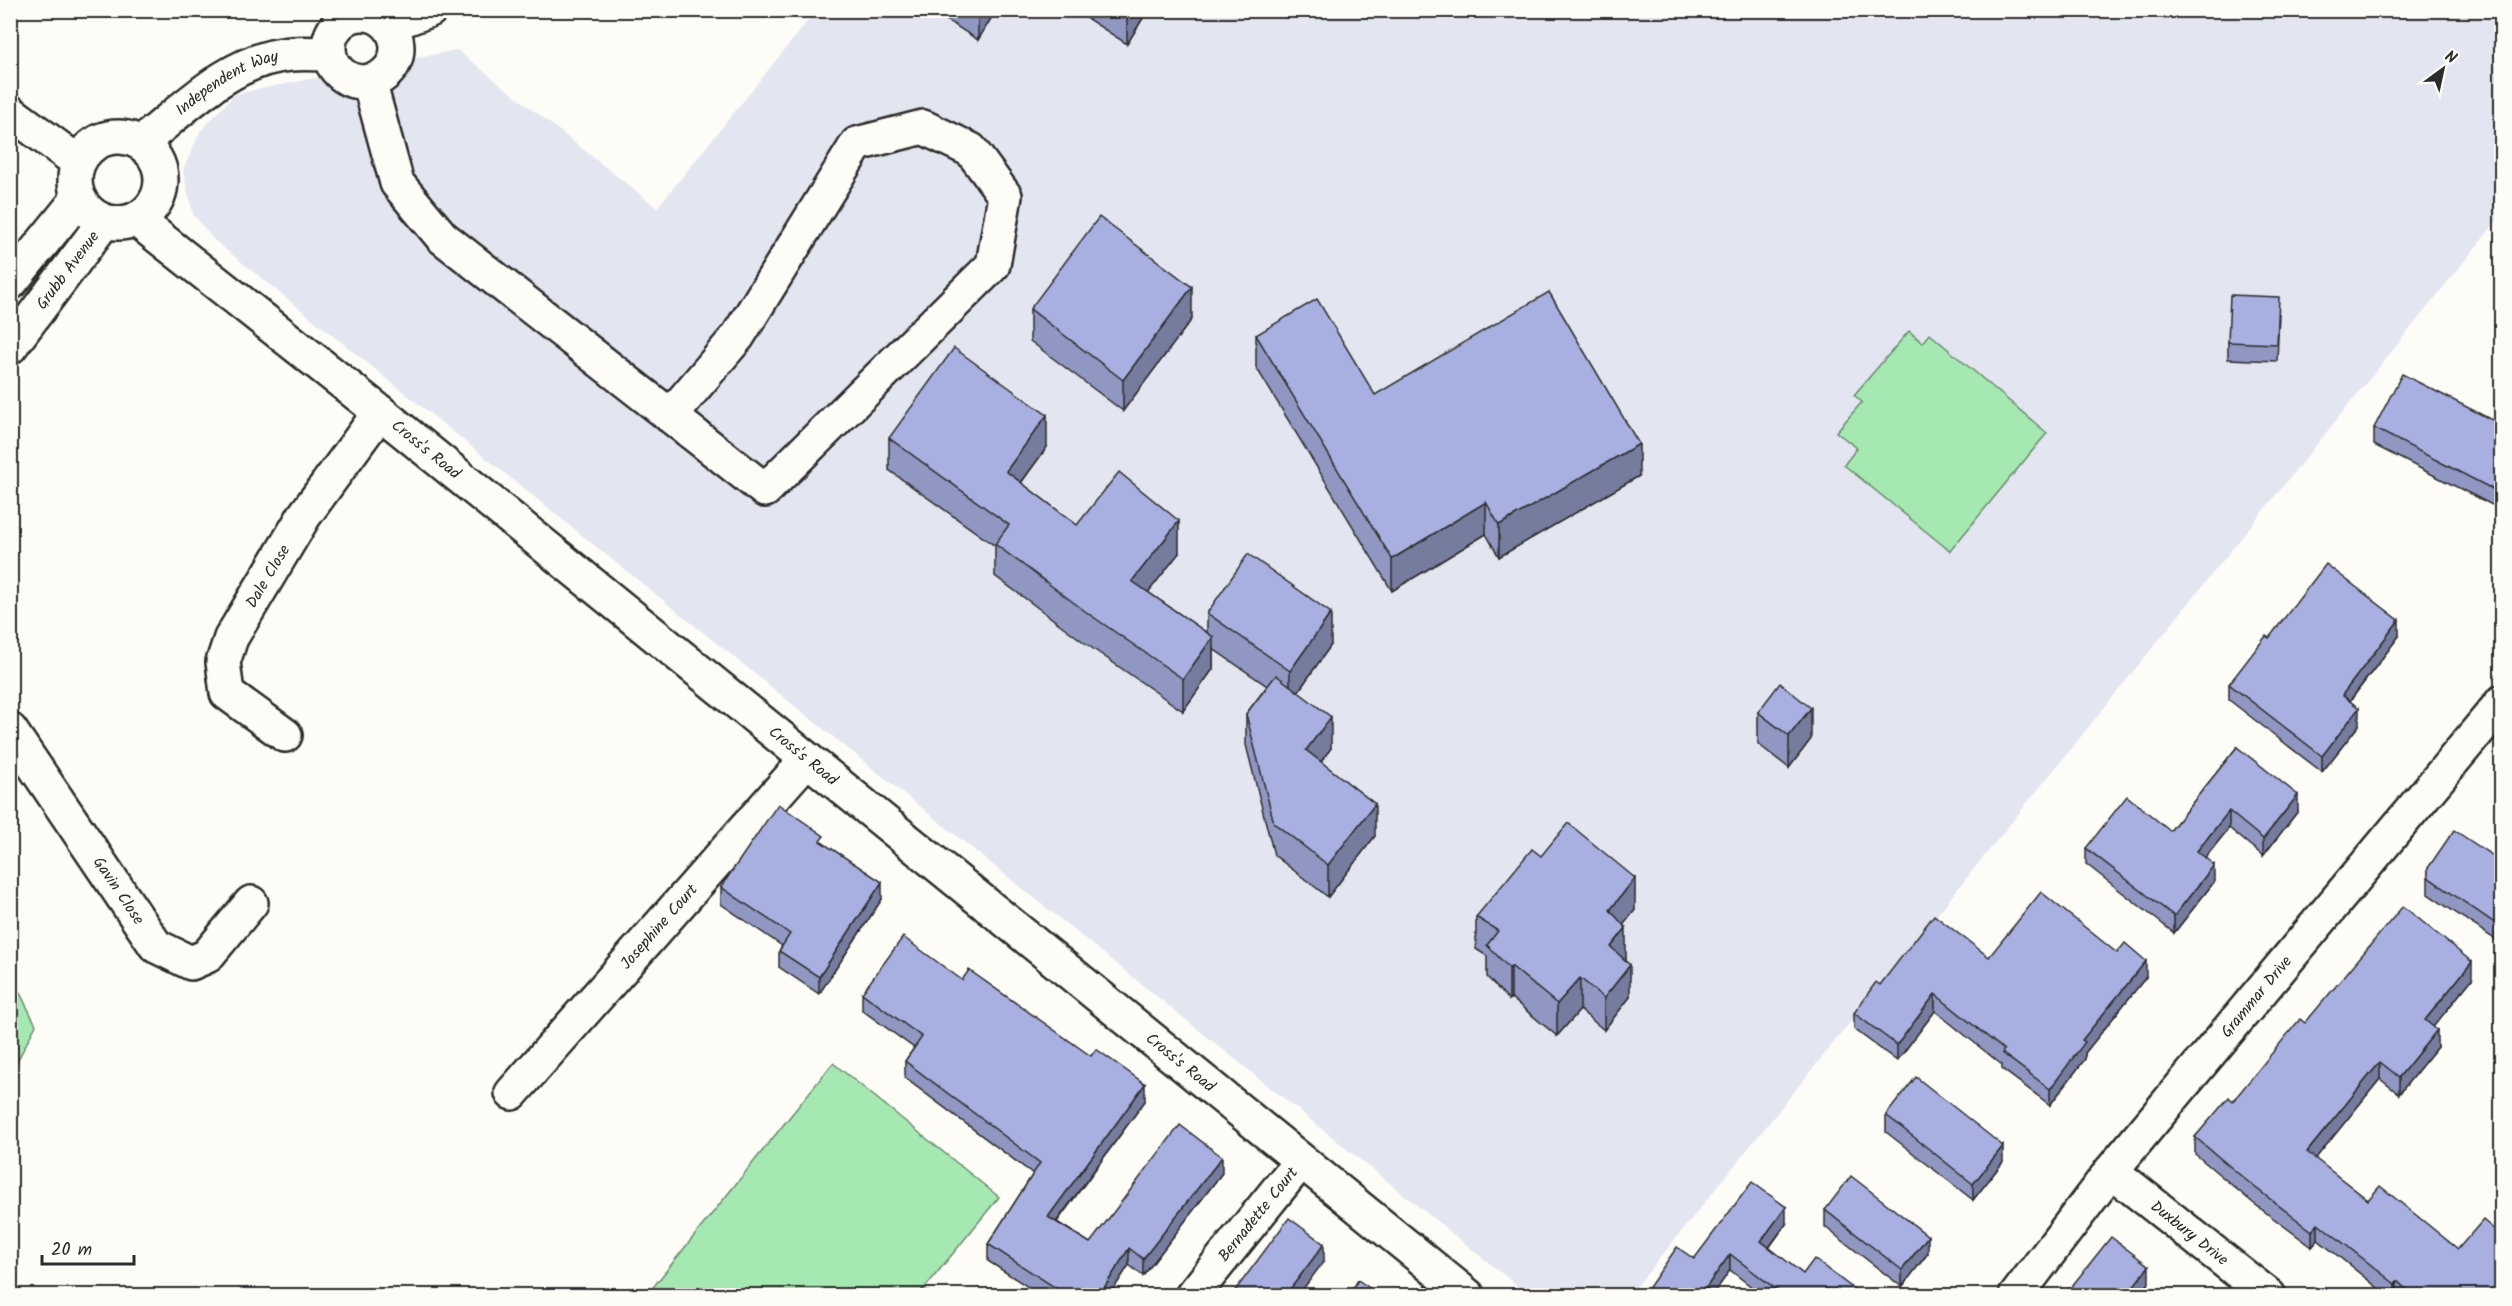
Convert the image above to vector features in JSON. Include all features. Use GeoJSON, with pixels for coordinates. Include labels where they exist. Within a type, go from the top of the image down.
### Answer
{"type":"FeatureCollection","features":[{"type":"Feature","properties":{"kind":"street"},"geometry":{"type":"LineString","coordinates":[[389,25],[430,10]]}},
{"type":"Feature","properties":{"kind":"street"},"geometry":{"type":"LineString","coordinates":[[357,13],[369,14],[389,25],[395,35],[397,48],[395,60],[388,71],[369,81],[346,78],[333,65],[329,54],[328,42],[335,27],[343,19],[357,13]]}},
{"type":"Feature","properties":{"kind":"street","name":"Independent Way"},"geometry":{"type":"LineString","coordinates":[[141,143],[218,80],[258,63],[289,54],[329,54]]}},
{"type":"Feature","properties":{"kind":"street"},"geometry":{"type":"LineString","coordinates":[[369,81],[397,183],[442,237],[670,416],[765,490],[993,265],[1005,196],[971,150],[922,127],[857,144],[738,336],[670,416]]}},
{"type":"Feature","properties":{"kind":"street"},"geometry":{"type":"LineString","coordinates":[[10,112],[78,162]]}},
{"type":"Feature","properties":{"kind":"street"},"geometry":{"type":"LineString","coordinates":[[111,137],[126,137],[141,143],[152,153],[162,176],[160,191],[154,204],[137,220],[122,223],[104,222],[91,214],[78,199],[74,184],[78,162],[86,150],[99,141],[111,137]]}},
{"type":"Feature","properties":{"kind":"street"},"geometry":{"type":"LineString","coordinates":[[10,283],[78,199]]}},
{"type":"Feature","properties":{"kind":"street","name":"Cross's Road"},"geometry":{"type":"LineString","coordinates":[[137,220],[380,412],[1468,1296]]}},
{"type":"Feature","properties":{"kind":"street","name":"Grubb Avenue"},"geometry":{"type":"LineString","coordinates":[[10,347],[104,222]]}},
{"type":"Feature","properties":{"kind":"street","name":"Dale Close"},"geometry":{"type":"LineString","coordinates":[[285,735],[227,693],[223,662],[231,638],[304,516],[380,412]]}},
{"type":"Feature","properties":{"kind":"street","name":"Grammar Drive"},"geometry":{"type":"LineString","coordinates":[[2016,1296],[2111,1171],[2502,702]]}},
{"type":"Feature","properties":{"kind":"street","name":"Gavin Close"},"geometry":{"type":"LineString","coordinates":[[10,730],[156,946],[191,963],[207,956],[251,903]]}},
{"type":"Feature","properties":{"kind":"street","name":"Josephine Court"},"geometry":{"type":"LineString","coordinates":[[512,1093],[807,759]]}},
{"type":"Feature","properties":{"kind":"street","name":"Bernadette Court"},"geometry":{"type":"LineString","coordinates":[[1192,1296],[1301,1161]]}},
{"type":"Feature","properties":{"kind":"street","name":"Duxbury Drive"},"geometry":{"type":"LineString","coordinates":[[2111,1171],[2269,1296]]}},
{"type":"Feature","properties":{"kind":"shaded area"},"geometry":{"type":"Polygon","coordinates":[[[816,11],[2501,11],[2501,216],[1630,1295],[1529,1295],[214,240],[193,214],[183,170],[200,132],[235,94],[457,50],[657,208],[816,11]]]}},
{"type":"Feature","properties":{"kind":"green space"},"geometry":{"type":"Polygon","coordinates":[[[1909,331],[1923,343],[1930,334],[2047,433],[1950,551],[1844,465],[1857,448],[1836,432],[1862,402],[1854,395],[1909,331]]]}},
{"type":"Feature","properties":{"kind":"green space"},"geometry":{"type":"Polygon","coordinates":[[[11,975],[36,1025],[12,1071],[10,1069],[11,975]]]}},
{"type":"Feature","properties":{"kind":"green space"},"geometry":{"type":"Polygon","coordinates":[[[833,1063],[999,1197],[919,1295],[646,1296],[833,1063]]]}},
{"type":"Feature","properties":{"kind":"building"},"geometry":{"type":"Polygon","coordinates":[[[1099,217],[1192,287],[1123,380],[1030,309],[1099,217]]]}},
{"type":"Feature","properties":{"kind":"building"},"geometry":{"type":"Polygon","coordinates":[[[1549,292],[1639,444],[1499,525],[1486,502],[1392,559],[1256,335],[1317,299],[1375,395],[1549,292]]]}},
{"type":"Feature","properties":{"kind":"building"},"geometry":{"type":"Polygon","coordinates":[[[2230,295],[2279,297],[2277,344],[2228,342],[2230,295]]]}},
{"type":"Feature","properties":{"kind":"building"},"geometry":{"type":"Polygon","coordinates":[[[954,348],[1047,415],[1006,471],[1077,525],[1119,472],[1179,521],[1132,581],[1213,637],[1183,679],[1089,614],[995,544],[1009,525],[889,438],[954,348]]]}},
{"type":"Feature","properties":{"kind":"building"},"geometry":{"type":"Polygon","coordinates":[[[2402,374],[2502,425],[2502,494],[2374,428],[2402,374]]]}},
{"type":"Feature","properties":{"kind":"building"},"geometry":{"type":"Polygon","coordinates":[[[1248,554],[1331,613],[1290,671],[1207,613],[1248,554]]]}},
{"type":"Feature","properties":{"kind":"building"},"geometry":{"type":"Polygon","coordinates":[[[2326,564],[2399,620],[2342,695],[2359,708],[2322,756],[2229,684],[2266,636],[2269,638],[2326,564]]]}},
{"type":"Feature","properties":{"kind":"building"},"geometry":{"type":"Polygon","coordinates":[[[1276,675],[1331,717],[1306,750],[1375,804],[1328,865],[1274,823],[1246,714],[1276,675]]]}},
{"type":"Feature","properties":{"kind":"building"},"geometry":{"type":"Polygon","coordinates":[[[1780,683],[1811,708],[1789,736],[1758,712],[1780,683]]]}},
{"type":"Feature","properties":{"kind":"building"},"geometry":{"type":"Polygon","coordinates":[[[2237,747],[2298,795],[2263,839],[2229,811],[2197,851],[2214,865],[2174,916],[2086,848],[2127,796],[2170,831],[2237,747]]]}},
{"type":"Feature","properties":{"kind":"building"},"geometry":{"type":"Polygon","coordinates":[[[778,804],[824,836],[820,841],[882,882],[819,977],[779,951],[790,934],[721,887],[778,804]]]}},
{"type":"Feature","properties":{"kind":"building"},"geometry":{"type":"Polygon","coordinates":[[[1568,823],[1635,878],[1610,910],[1626,928],[1611,947],[1630,965],[1604,998],[1580,978],[1557,1004],[1511,966],[1509,968],[1487,945],[1498,931],[1476,917],[1532,849],[1541,856],[1568,823]]]}},
{"type":"Feature","properties":{"kind":"building"},"geometry":{"type":"Polygon","coordinates":[[[2454,830],[2502,862],[2502,928],[2428,877],[2428,868],[2454,830]]]}},
{"type":"Feature","properties":{"kind":"building"},"geometry":{"type":"Polygon","coordinates":[[[2041,892],[2117,953],[2125,943],[2146,961],[2082,1040],[2085,1042],[2050,1089],[2002,1053],[2004,1050],[1935,994],[1897,1045],[1854,1013],[1876,982],[1880,985],[1934,915],[1989,957],[2041,892]]]}},
{"type":"Feature","properties":{"kind":"building"},"geometry":{"type":"Polygon","coordinates":[[[2403,906],[2472,962],[2425,1020],[2437,1030],[2399,1077],[2380,1062],[2307,1152],[2368,1200],[2380,1186],[2458,1249],[2483,1220],[2502,1236],[2502,1296],[2414,1296],[2397,1281],[2395,1284],[2318,1223],[2312,1231],[2253,1186],[2195,1137],[2229,1097],[2233,1101],[2300,1019],[2305,1023],[2403,906]]]}},
{"type":"Feature","properties":{"kind":"building"},"geometry":{"type":"Polygon","coordinates":[[[903,937],[962,980],[969,970],[1091,1056],[1096,1049],[1145,1084],[1048,1217],[1090,1243],[1180,1125],[1222,1157],[1143,1259],[1129,1248],[1099,1296],[1068,1296],[988,1244],[1040,1163],[905,1061],[922,1037],[862,993],[903,937]]]}},
{"type":"Feature","properties":{"kind":"building"},"geometry":{"type":"Polygon","coordinates":[[[1916,1077],[2003,1146],[1973,1184],[1886,1115],[1916,1077]]]}},
{"type":"Feature","properties":{"kind":"building"},"geometry":{"type":"Polygon","coordinates":[[[1851,1176],[1928,1236],[1902,1270],[1825,1210],[1851,1176]]]}},
{"type":"Feature","properties":{"kind":"building"},"geometry":{"type":"Polygon","coordinates":[[[1752,1182],[1786,1207],[1761,1241],[1803,1274],[1814,1259],[1863,1296],[1785,1296],[1730,1254],[1700,1296],[1643,1296],[1677,1247],[1694,1259],[1752,1182]]]}},
{"type":"Feature","properties":{"kind":"building"},"geometry":{"type":"Polygon","coordinates":[[[1289,1218],[1324,1244],[1285,1296],[1231,1296],[1289,1218]]]}},
{"type":"Feature","properties":{"kind":"building"},"geometry":{"type":"Polygon","coordinates":[[[2111,1237],[2149,1266],[2126,1296],[2064,1296],[2111,1237]]]}},
{"type":"Feature","properties":{"kind":"building"},"geometry":{"type":"Polygon","coordinates":[[[1358,1280],[1381,1296],[1348,1296],[1358,1280]]]}},
{"type":"Feature","properties":{"kind":"building"},"geometry":{"type":"Polygon","coordinates":[[[922,1290],[940,1296],[920,1296],[922,1290]]]}}]}
